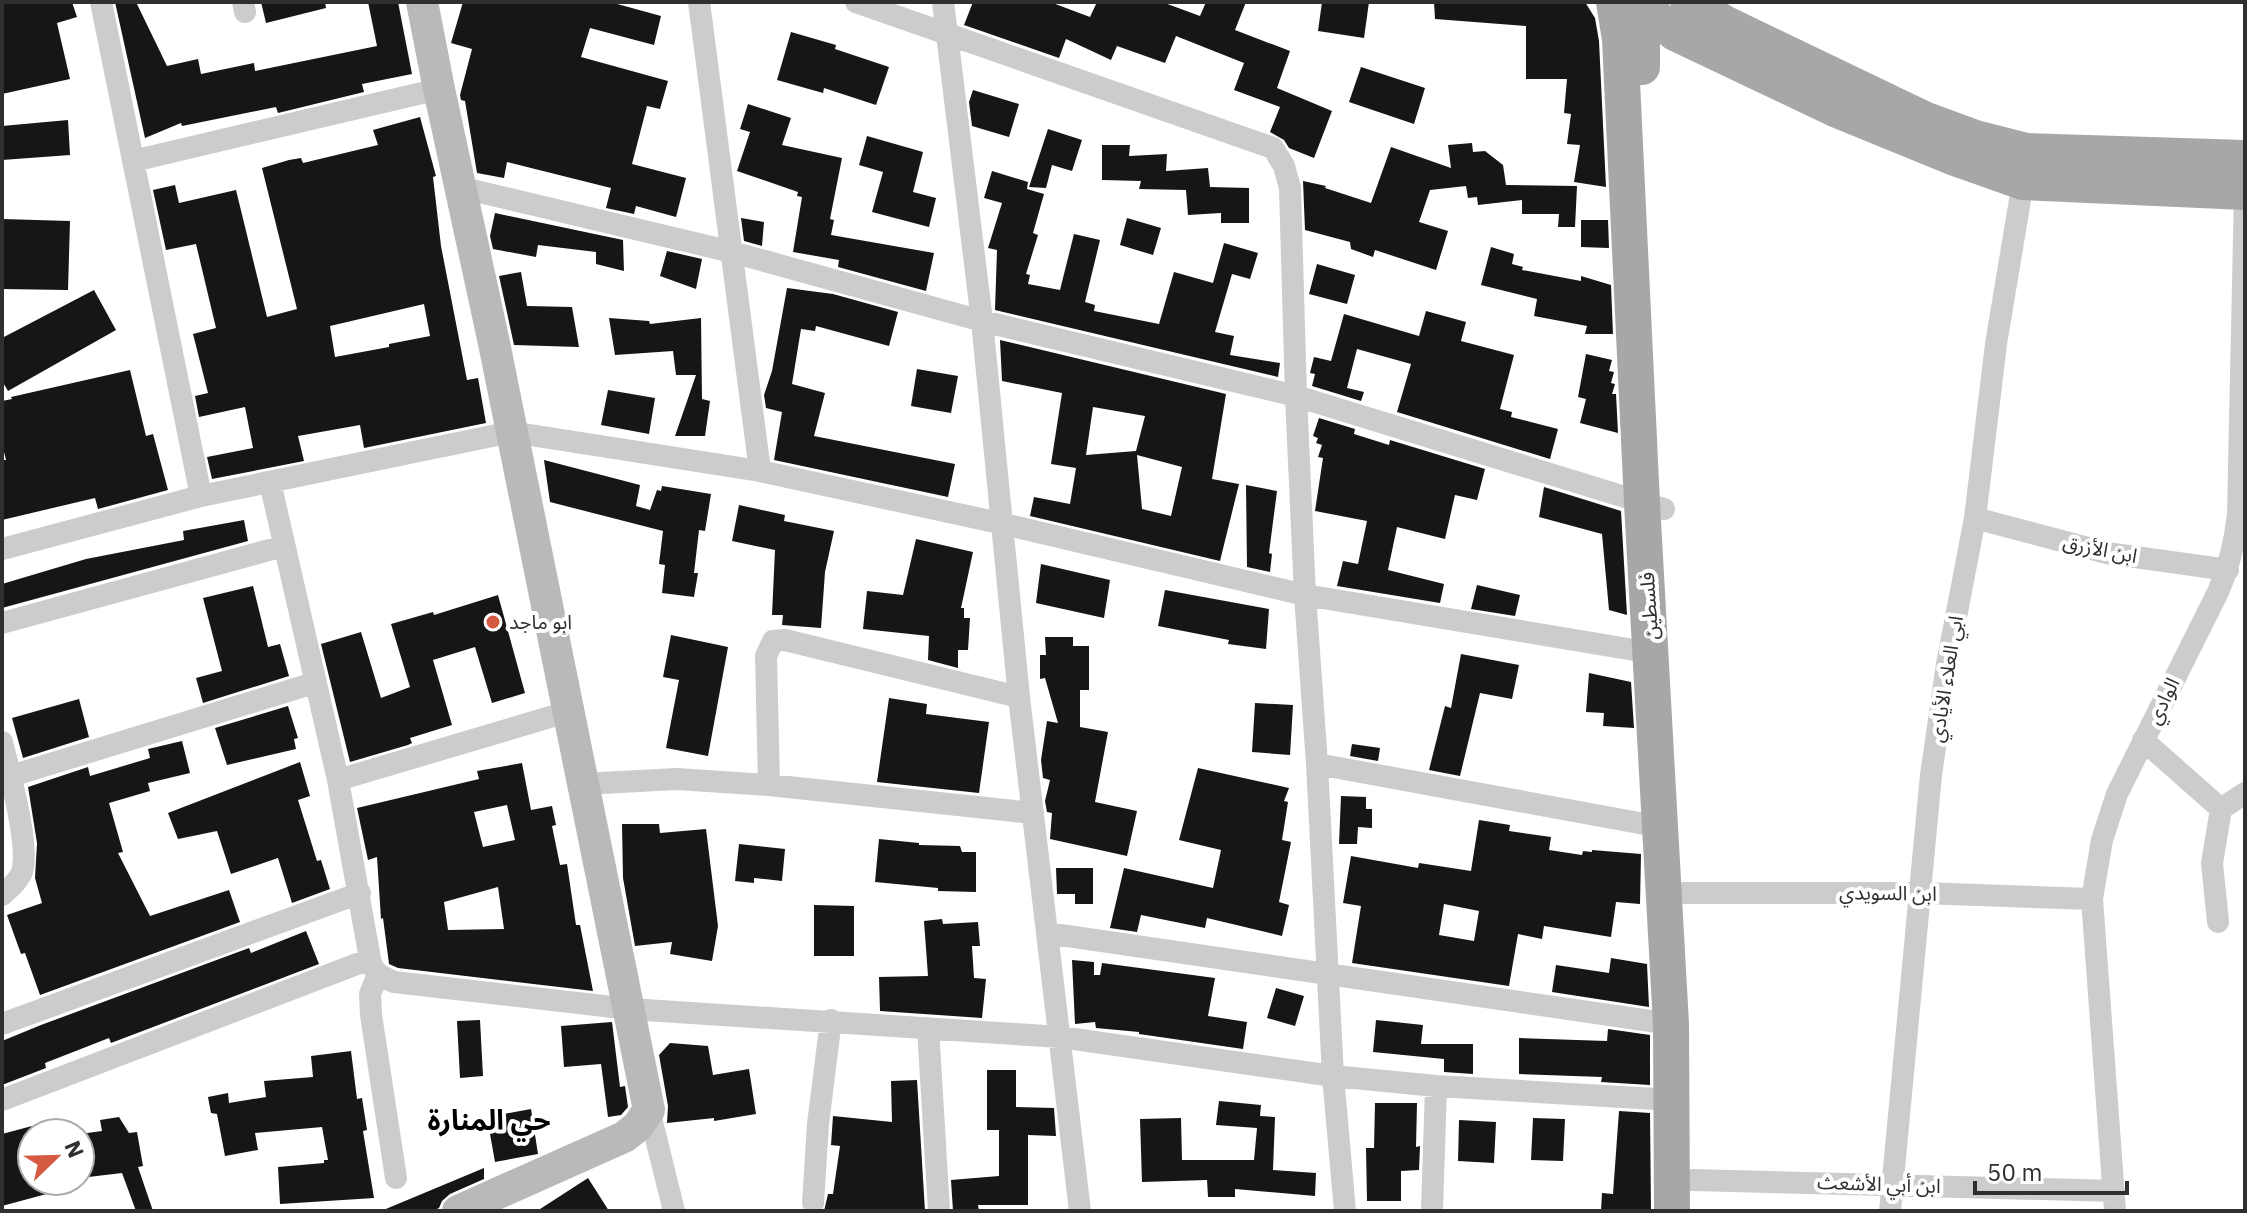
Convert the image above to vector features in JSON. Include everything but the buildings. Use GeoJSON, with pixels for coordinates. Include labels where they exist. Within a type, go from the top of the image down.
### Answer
{"type":"FeatureCollection","features":[{"type":"Feature","properties":{"kind":"main road"},"geometry":{"type":"LineString","coordinates":[[1634,4],[1655,17],[1726,24],[1926,120],[1975,138],[2025,166],[2245,192]]}},
{"type":"Feature","properties":{"kind":"main road","name":"فلسطين"},"geometry":{"type":"LineString","coordinates":[[1634,4],[1642,62],[1654,273],[1652,653],[1684,893],[1690,1025],[1691,1195]]}},
{"type":"Feature","properties":{"kind":"main road","name":"فلسطين"},"geometry":{"type":"LineString","coordinates":[[1634,4],[1620,39],[1668,767],[1661,827],[1671,1024],[1672,1211]]}},
{"type":"Feature","properties":{"kind":"main road"},"geometry":{"type":"LineString","coordinates":[[1642,62],[1682,18]]}},
{"type":"Feature","properties":{"kind":"main road"},"geometry":{"type":"LineString","coordinates":[[2025,166],[2245,158]]}},
{"type":"Feature","properties":{"kind":"street"},"geometry":{"type":"LineString","coordinates":[[101,2],[201,496]]}},
{"type":"Feature","properties":{"kind":"street"},"geometry":{"type":"LineString","coordinates":[[422,2],[649,1110],[674,1211]]}},
{"type":"Feature","properties":{"kind":"street"},"geometry":{"type":"LineString","coordinates":[[699,2],[760,471]]}},
{"type":"Feature","properties":{"kind":"street"},"geometry":{"type":"LineString","coordinates":[[856,2],[1273,148],[1284,166],[1290,188],[1305,595],[1333,1076],[1345,1211]]}},
{"type":"Feature","properties":{"kind":"street"},"geometry":{"type":"LineString","coordinates":[[943,2],[982,321],[1019,697],[1080,1211]]}},
{"type":"Feature","properties":{"kind":"street"},"geometry":{"type":"LineString","coordinates":[[133,161],[439,89]]}},
{"type":"Feature","properties":{"kind":"street","name":"ابي العلاء الأيادي"},"geometry":{"type":"LineString","coordinates":[[1890,1211],[1931,775],[1947,664],[1975,518],[1996,344],[2025,166]]}},
{"type":"Feature","properties":{"kind":"street"},"geometry":{"type":"LineString","coordinates":[[459,187],[732,252],[982,321],[1296,396],[1653,506]]}},
{"type":"Feature","properties":{"kind":"street","name":"الوادي"},"geometry":{"type":"LineString","coordinates":[[2114,1201],[2092,899],[2102,840],[2117,794],[2228,570],[2238,514],[2245,192]]}},
{"type":"Feature","properties":{"kind":"street"},"geometry":{"type":"LineString","coordinates":[[2,549],[201,496],[511,432],[760,471],[1004,524],[1305,595],[1652,653]]}},
{"type":"Feature","properties":{"kind":"street"},"geometry":{"type":"LineString","coordinates":[[270,482],[338,780],[374,967],[371,1015],[396,1178]]}},
{"type":"Feature","properties":{"kind":"street","name":"ابن الأزرق"},"geometry":{"type":"LineString","coordinates":[[1975,518],[2107,553],[2228,570]]}},
{"type":"Feature","properties":{"kind":"street"},"geometry":{"type":"LineString","coordinates":[[2,623],[284,546]]}},
{"type":"Feature","properties":{"kind":"street"},"geometry":{"type":"LineString","coordinates":[[769,785],[766,656],[773,641],[785,640],[1019,697]]}},
{"type":"Feature","properties":{"kind":"street"},"geometry":{"type":"LineString","coordinates":[[11,776],[314,683]]}},
{"type":"Feature","properties":{"kind":"street"},"geometry":{"type":"LineString","coordinates":[[338,780],[567,712]]}},
{"type":"Feature","properties":{"kind":"street"},"geometry":{"type":"LineString","coordinates":[[2143,740],[2221,809]]}},
{"type":"Feature","properties":{"kind":"street"},"geometry":{"type":"LineString","coordinates":[[2,742],[11,776],[22,846],[22,873],[2,895]]}},
{"type":"Feature","properties":{"kind":"street"},"geometry":{"type":"LineString","coordinates":[[1317,764],[1661,827]]}},
{"type":"Feature","properties":{"kind":"street"},"geometry":{"type":"LineString","coordinates":[[582,784],[677,779],[769,785],[1033,813]]}},
{"type":"Feature","properties":{"kind":"street"},"geometry":{"type":"LineString","coordinates":[[2218,922],[2212,863],[2221,809],[2245,793]]}},
{"type":"Feature","properties":{"kind":"street"},"geometry":{"type":"LineString","coordinates":[[2,1024],[360,893]]}},
{"type":"Feature","properties":{"kind":"street","name":"ابن السويدي"},"geometry":{"type":"LineString","coordinates":[[1684,893],[1921,893],[2092,899]]}},
{"type":"Feature","properties":{"kind":"street"},"geometry":{"type":"LineString","coordinates":[[1047,933],[1671,1024]]}},
{"type":"Feature","properties":{"kind":"street"},"geometry":{"type":"LineString","coordinates":[[374,967],[394,982],[630,1009],[1060,1037],[1333,1076],[1436,1086],[1673,1100]]}},
{"type":"Feature","properties":{"kind":"street"},"geometry":{"type":"LineString","coordinates":[[2,1100],[374,967]]}},
{"type":"Feature","properties":{"kind":"street"},"geometry":{"type":"LineString","coordinates":[[813,1203],[818,1124],[831,1020]]}},
{"type":"Feature","properties":{"kind":"street"},"geometry":{"type":"LineString","coordinates":[[928,1028],[939,1211]]}},
{"type":"Feature","properties":{"kind":"street"},"geometry":{"type":"LineString","coordinates":[[1432,1211],[1436,1086]]}},
{"type":"Feature","properties":{"kind":"street"},"geometry":{"type":"LineString","coordinates":[[458,1211],[624,1137],[637,1127],[649,1110]]}},
{"type":"Feature","properties":{"kind":"street","name":"ابن أبي الأشعث"},"geometry":{"type":"LineString","coordinates":[[1691,1195],[1837,1182],[2114,1201]]}},
{"type":"Feature","properties":{"kind":"place","name":"ابو ماجد"},"geometry":{"type":"Point","coordinates":[493,622]}},
{"type":"Feature","properties":{"kind":"district","name":"حي المنارة"},"geometry":{"type":"Point","coordinates":[489,1120]}}]}
